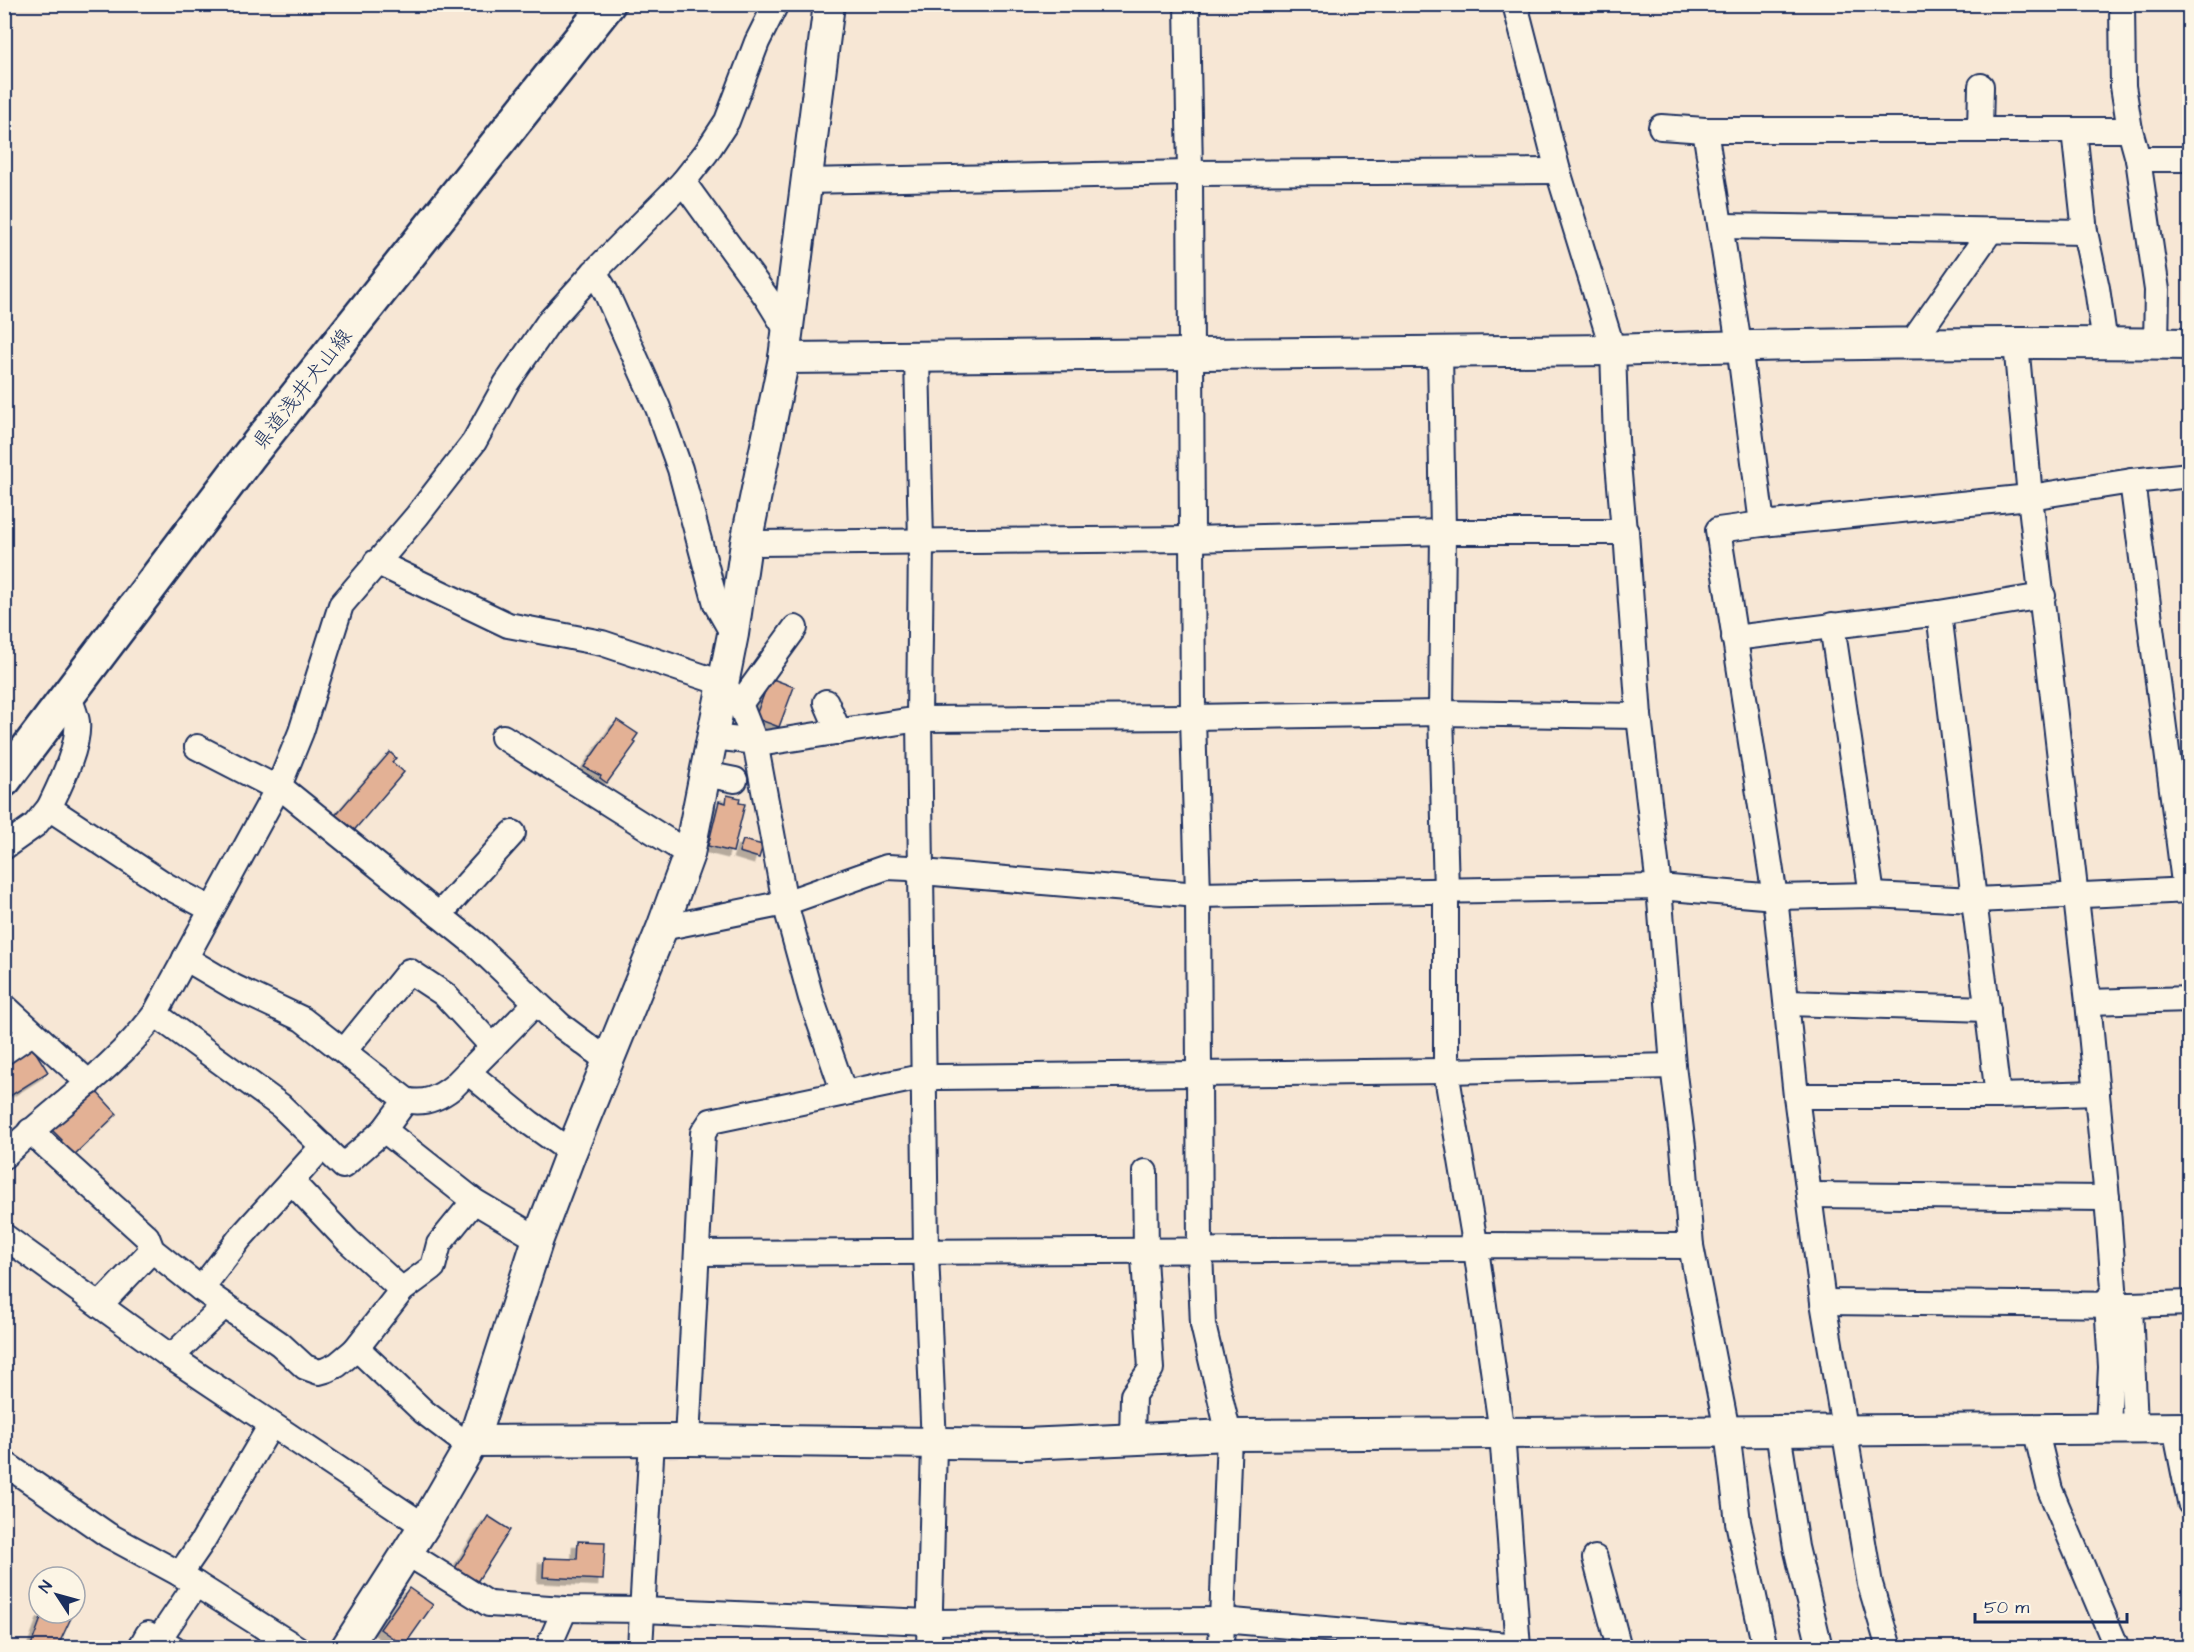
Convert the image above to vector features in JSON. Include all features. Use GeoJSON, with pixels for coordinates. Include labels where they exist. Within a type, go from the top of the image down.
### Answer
{"type":"FeatureCollection","features":[{"type":"Feature","properties":{"kind":"main road","name":"県道浅井犬山線"},"geometry":{"type":"LineString","coordinates":[[4,780],[248,457],[608,4]]}},
{"type":"Feature","properties":{"kind":"street"},"geometry":{"type":"LineString","coordinates":[[4,1156],[136,1039],[155,1014],[279,786],[301,732],[341,605],[417,516],[474,442],[506,384],[548,323],[594,272],[683,182],[706,153],[727,121],[757,42],[776,4]]}},
{"type":"Feature","properties":{"kind":"street"},"geometry":{"type":"LineString","coordinates":[[346,1647],[424,1526],[473,1441],[538,1239],[662,928],[689,854],[713,737],[731,693],[733,634],[746,543],[784,358],[829,4]]}},
{"type":"Feature","properties":{"kind":"street"},"geometry":{"type":"LineString","coordinates":[[1187,4],[1200,1251],[1203,1325],[1229,1435],[1221,1647]]}},
{"type":"Feature","properties":{"kind":"street"},"geometry":{"type":"LineString","coordinates":[[1515,4],[1558,171],[1614,350],[1616,440],[1624,531],[1626,532],[1639,716],[1659,887],[1672,1066],[1683,1146],[1691,1246],[1727,1431],[1738,1522],[1765,1647]]}},
{"type":"Feature","properties":{"kind":"street"},"geometry":{"type":"LineString","coordinates":[[2122,4],[2123,86],[2130,130],[2138,159],[2157,290],[2156,344]]}},
{"type":"Feature","properties":{"kind":"street"},"geometry":{"type":"LineString","coordinates":[[1980,130],[1981,86]]}},
{"type":"Feature","properties":{"kind":"street"},"geometry":{"type":"LineString","coordinates":[[1662,127],[1705,130],[2130,130]]}},
{"type":"Feature","properties":{"kind":"street"},"geometry":{"type":"LineString","coordinates":[[1705,130],[1739,345],[1762,524]]}},
{"type":"Feature","properties":{"kind":"street"},"geometry":{"type":"LineString","coordinates":[[2074,130],[2085,232],[2097,288],[2105,344]]}},
{"type":"Feature","properties":{"kind":"street"},"geometry":{"type":"LineString","coordinates":[[2138,159],[2190,159]]}},
{"type":"Feature","properties":{"kind":"street"},"geometry":{"type":"LineString","coordinates":[[805,180],[1190,173],[1558,171]]}},
{"type":"Feature","properties":{"kind":"street"},"geometry":{"type":"LineString","coordinates":[[683,182],[786,328]]}},
{"type":"Feature","properties":{"kind":"street"},"geometry":{"type":"LineString","coordinates":[[1720,226],[2085,232]]}},
{"type":"Feature","properties":{"kind":"street"},"geometry":{"type":"LineString","coordinates":[[1911,344],[1991,230]]}},
{"type":"Feature","properties":{"kind":"street"},"geometry":{"type":"LineString","coordinates":[[594,272],[606,290],[658,408],[680,469],[716,604],[733,634]]}},
{"type":"Feature","properties":{"kind":"street"},"geometry":{"type":"LineString","coordinates":[[2016,343],[2030,497],[2043,596],[2074,896],[2088,1002],[2114,1288],[2118,1304],[2122,1427]]}},
{"type":"Feature","properties":{"kind":"street"},"geometry":{"type":"LineString","coordinates":[[784,358],[1614,350],[1739,345],[2190,344]]}},
{"type":"Feature","properties":{"kind":"street"},"geometry":{"type":"LineString","coordinates":[[407,1553],[489,1604],[565,1609],[929,1622],[1222,1620],[1519,1647],[1502,1433],[1476,1249],[1446,1071],[1446,890],[1441,713],[1443,532],[1440,352]]}},
{"type":"Feature","properties":{"kind":"street"},"geometry":{"type":"LineString","coordinates":[[917,357],[921,543],[919,719],[926,1253],[934,1445],[929,1647]]}},
{"type":"Feature","properties":{"kind":"street"},"geometry":{"type":"LineString","coordinates":[[1889,1647],[1870,1584],[1823,1302],[1796,1096],[1775,897],[1718,530],[2030,497],[2132,481],[2190,475]]}},
{"type":"Feature","properties":{"kind":"street"},"geometry":{"type":"LineString","coordinates":[[662,928],[785,903],[887,867],[909,868],[922,872],[1198,895],[1659,887],[1775,897],[1872,896],[1975,900],[2187,890],[2132,481]]}},
{"type":"Feature","properties":{"kind":"street"},"geometry":{"type":"LineString","coordinates":[[746,543],[1194,539],[1443,532],[1626,532]]}},
{"type":"Feature","properties":{"kind":"street"},"geometry":{"type":"LineString","coordinates":[[376,562],[508,625],[602,643],[731,693],[754,742],[785,903],[812,998],[844,1093]]}},
{"type":"Feature","properties":{"kind":"street"},"geometry":{"type":"LineString","coordinates":[[1734,638],[1940,613],[2043,596]]}},
{"type":"Feature","properties":{"kind":"street"},"geometry":{"type":"LineString","coordinates":[[1940,613],[1998,1096]]}},
{"type":"Feature","properties":{"kind":"street"},"geometry":{"type":"LineString","coordinates":[[1832,626],[1872,896]]}},
{"type":"Feature","properties":{"kind":"street"},"geometry":{"type":"LineString","coordinates":[[731,693],[795,628]]}},
{"type":"Feature","properties":{"kind":"street"},"geometry":{"type":"LineString","coordinates":[[4,847],[35,825],[49,808],[61,782],[77,734],[77,722],[69,695]]}},
{"type":"Feature","properties":{"kind":"street"},"geometry":{"type":"LineString","coordinates":[[826,702],[839,732]]}},
{"type":"Feature","properties":{"kind":"street"},"geometry":{"type":"LineString","coordinates":[[713,737],[754,742],[839,732],[919,719],[1441,713],[1639,716]]}},
{"type":"Feature","properties":{"kind":"street"},"geometry":{"type":"LineString","coordinates":[[503,737],[689,854]]}},
{"type":"Feature","properties":{"kind":"street"},"geometry":{"type":"LineString","coordinates":[[197,747],[267,783],[279,786],[475,944],[560,1025],[608,1060]]}},
{"type":"Feature","properties":{"kind":"street"},"geometry":{"type":"LineString","coordinates":[[705,774],[735,780]]}},
{"type":"Feature","properties":{"kind":"street"},"geometry":{"type":"LineString","coordinates":[[49,808],[167,886],[211,909]]}},
{"type":"Feature","properties":{"kind":"street"},"geometry":{"type":"LineString","coordinates":[[439,915],[513,833]]}},
{"type":"Feature","properties":{"kind":"street"},"geometry":{"type":"LineString","coordinates":[[185,958],[234,987],[302,1019],[345,1050],[406,1100],[419,1102],[439,1097],[469,1073],[536,1003]]}},
{"type":"Feature","properties":{"kind":"street"},"geometry":{"type":"LineString","coordinates":[[345,1050],[409,971],[444,994],[493,1047]]}},
{"type":"Feature","properties":{"kind":"street"},"geometry":{"type":"LineString","coordinates":[[2088,1002],[2190,999]]}},
{"type":"Feature","properties":{"kind":"street"},"geometry":{"type":"LineString","coordinates":[[1787,1004],[1988,1009]]}},
{"type":"Feature","properties":{"kind":"street"},"geometry":{"type":"LineString","coordinates":[[4,1006],[89,1083]]}},
{"type":"Feature","properties":{"kind":"street"},"geometry":{"type":"LineString","coordinates":[[155,1014],[281,1106],[343,1166],[384,1130],[406,1100]]}},
{"type":"Feature","properties":{"kind":"street"},"geometry":{"type":"LineString","coordinates":[[4,1052],[32,1033]]}},
{"type":"Feature","properties":{"kind":"street"},"geometry":{"type":"LineString","coordinates":[[687,1440],[697,1253],[690,1175],[702,1133],[711,1121],[925,1078],[1672,1066]]}},
{"type":"Feature","properties":{"kind":"street"},"geometry":{"type":"LineString","coordinates":[[469,1073],[530,1123],[571,1152]]}},
{"type":"Feature","properties":{"kind":"street"},"geometry":{"type":"LineString","coordinates":[[1796,1096],[1998,1096],[2097,1093]]}},
{"type":"Feature","properties":{"kind":"street"},"geometry":{"type":"LineString","coordinates":[[384,1130],[474,1200],[538,1239]]}},
{"type":"Feature","properties":{"kind":"street"},"geometry":{"type":"LineString","coordinates":[[30,1131],[147,1237],[152,1250],[224,1306],[280,1344],[295,1359],[311,1370],[319,1372],[337,1365],[355,1350],[402,1290],[433,1267],[439,1244],[474,1200]]}},
{"type":"Feature","properties":{"kind":"street"},"geometry":{"type":"LineString","coordinates":[[201,1289],[240,1238],[323,1146]]}},
{"type":"Feature","properties":{"kind":"street"},"geometry":{"type":"LineString","coordinates":[[1132,1441],[1133,1395],[1151,1369],[1144,1258],[1146,1251],[1145,1172]]}},
{"type":"Feature","properties":{"kind":"street"},"geometry":{"type":"LineString","coordinates":[[291,1181],[347,1240],[402,1290]]}},
{"type":"Feature","properties":{"kind":"street"},"geometry":{"type":"LineString","coordinates":[[1809,1195],[2107,1198]]}},
{"type":"Feature","properties":{"kind":"street"},"geometry":{"type":"LineString","coordinates":[[4,1236],[171,1357],[424,1526]]}},
{"type":"Feature","properties":{"kind":"street"},"geometry":{"type":"LineString","coordinates":[[697,1253],[1476,1249],[1480,1245],[1691,1246]]}},
{"type":"Feature","properties":{"kind":"street"},"geometry":{"type":"LineString","coordinates":[[100,1305],[152,1250]]}},
{"type":"Feature","properties":{"kind":"street"},"geometry":{"type":"LineString","coordinates":[[1823,1302],[2190,1303]]}},
{"type":"Feature","properties":{"kind":"street"},"geometry":{"type":"LineString","coordinates":[[171,1357],[224,1306]]}},
{"type":"Feature","properties":{"kind":"street"},"geometry":{"type":"LineString","coordinates":[[355,1350],[364,1355],[424,1412],[461,1440],[687,1440],[934,1445],[1132,1441],[1229,1435],[2182,1428],[2190,1503]]}},
{"type":"Feature","properties":{"kind":"street"},"geometry":{"type":"LineString","coordinates":[[158,1645],[202,1542],[271,1425]]}},
{"type":"Feature","properties":{"kind":"street"},"geometry":{"type":"LineString","coordinates":[[2035,1428],[2050,1490],[2117,1647]]}},
{"type":"Feature","properties":{"kind":"street"},"geometry":{"type":"LineString","coordinates":[[1778,1432],[1796,1547],[1820,1647]]}},
{"type":"Feature","properties":{"kind":"street"},"geometry":{"type":"LineString","coordinates":[[640,1647],[652,1440]]}},
{"type":"Feature","properties":{"kind":"street"},"geometry":{"type":"LineString","coordinates":[[4,1464],[108,1535],[188,1579],[297,1647]]}},
{"type":"Feature","properties":{"kind":"street"},"geometry":{"type":"LineString","coordinates":[[1595,1558],[1619,1647]]}},
{"type":"Feature","properties":{"kind":"street"},"geometry":{"type":"LineString","coordinates":[[548,1647],[565,1609]]}},
{"type":"Feature","properties":{"kind":"building"},"geometry":{"type":"Polygon","coordinates":[[[770,678],[794,687],[779,727],[755,718],[770,678]]]}},
{"type":"Feature","properties":{"kind":"building"},"geometry":{"type":"Polygon","coordinates":[[[617,720],[638,734],[633,741],[636,743],[607,783],[600,778],[601,776],[584,767],[617,720]]]}},
{"type":"Feature","properties":{"kind":"building"},"geometry":{"type":"Polygon","coordinates":[[[390,752],[396,758],[392,762],[404,772],[351,834],[333,818],[390,752]]]}},
{"type":"Feature","properties":{"kind":"building"},"geometry":{"type":"Polygon","coordinates":[[[727,795],[740,798],[739,803],[745,804],[733,852],[708,846],[719,801],[726,803],[727,795]]]}},
{"type":"Feature","properties":{"kind":"building"},"geometry":{"type":"Polygon","coordinates":[[[743,840],[763,845],[759,858],[739,852],[743,840]]]}},
{"type":"Feature","properties":{"kind":"building"},"geometry":{"type":"Polygon","coordinates":[[[33,1048],[48,1072],[7,1098],[4,1094],[4,1066],[33,1048]]]}},
{"type":"Feature","properties":{"kind":"building"},"geometry":{"type":"Polygon","coordinates":[[[95,1090],[117,1114],[75,1154],[60,1142],[62,1140],[52,1130],[95,1090]]]}},
{"type":"Feature","properties":{"kind":"building"},"geometry":{"type":"Polygon","coordinates":[[[488,1516],[510,1530],[477,1582],[455,1568],[488,1516]]]}},
{"type":"Feature","properties":{"kind":"building"},"geometry":{"type":"Polygon","coordinates":[[[578,1541],[605,1542],[603,1580],[543,1577],[544,1558],[577,1559],[578,1541]]]}},
{"type":"Feature","properties":{"kind":"building"},"geometry":{"type":"Polygon","coordinates":[[[409,1588],[433,1605],[404,1646],[380,1629],[409,1588]]]}},
{"type":"Feature","properties":{"kind":"building"},"geometry":{"type":"Polygon","coordinates":[[[39,1625],[68,1625],[57,1648],[30,1648],[39,1625]]]}}]}
